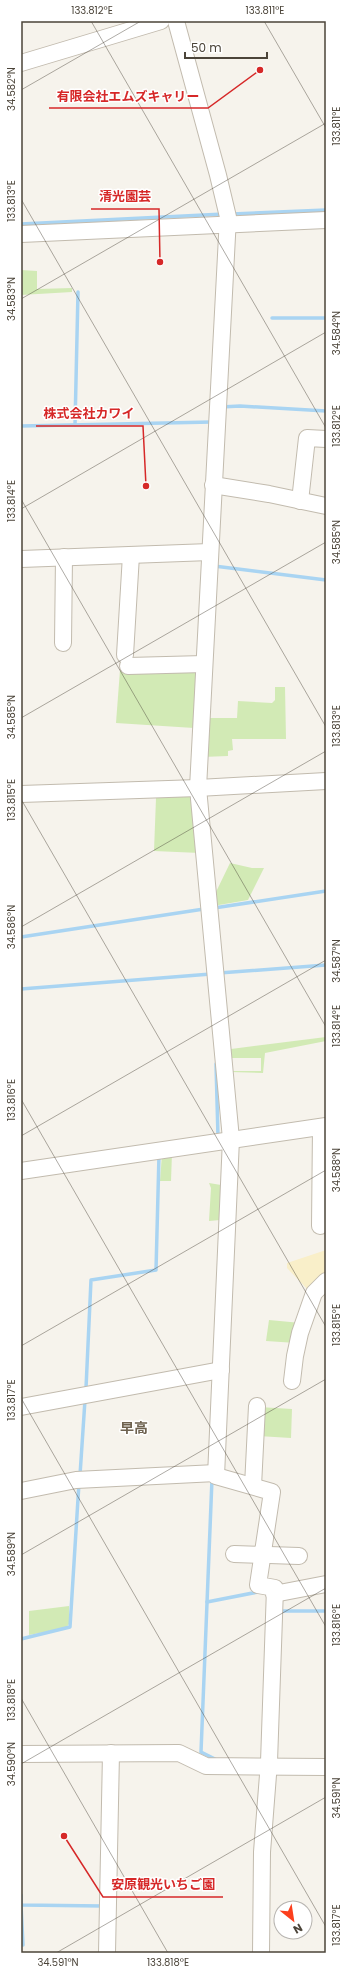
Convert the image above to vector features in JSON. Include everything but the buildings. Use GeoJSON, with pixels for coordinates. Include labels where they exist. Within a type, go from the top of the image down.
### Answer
{"type":"FeatureCollection","features":[{"type":"Feature","properties":{"kind":"street"},"geometry":{"type":"LineString","coordinates":[[21,63],[161,21]]}},
{"type":"Feature","properties":{"kind":"street"},"geometry":{"type":"LineString","coordinates":[[176,21],[228,217],[213,485],[207,552],[198,792],[215,973],[228,1138],[213,1473]]}},
{"type":"Feature","properties":{"kind":"street"},"geometry":{"type":"LineString","coordinates":[[21,234],[228,217],[326,220]]}},
{"type":"Feature","properties":{"kind":"street"},"geometry":{"type":"LineString","coordinates":[[300,501],[307,438],[326,439]]}},
{"type":"Feature","properties":{"kind":"street"},"geometry":{"type":"LineString","coordinates":[[213,485],[269,494],[326,506]]}},
{"type":"Feature","properties":{"kind":"street"},"geometry":{"type":"LineString","coordinates":[[21,559],[207,552]]}},
{"type":"Feature","properties":{"kind":"street"},"geometry":{"type":"LineString","coordinates":[[131,555],[127,660],[204,664]]}},
{"type":"Feature","properties":{"kind":"street"},"geometry":{"type":"LineString","coordinates":[[63,643],[64,557]]}},
{"type":"Feature","properties":{"kind":"street"},"geometry":{"type":"LineString","coordinates":[[21,794],[198,792],[326,781]]}},
{"type":"Feature","properties":{"kind":"street"},"geometry":{"type":"LineString","coordinates":[[21,1172],[228,1138],[323,1126],[320,1226]]}},
{"type":"Feature","properties":{"kind":"street"},"geometry":{"type":"LineString","coordinates":[[292,1381],[294,1356],[300,1333],[314,1293],[326,1281]]}},
{"type":"Feature","properties":{"kind":"street"},"geometry":{"type":"LineString","coordinates":[[21,1407],[217,1370]]}},
{"type":"Feature","properties":{"kind":"street"},"geometry":{"type":"LineString","coordinates":[[253,1486],[257,1406]]}},
{"type":"Feature","properties":{"kind":"street"},"geometry":{"type":"LineString","coordinates":[[21,1491],[79,1480],[213,1473],[216,1476],[272,1492],[258,1585],[274,1588],[269,1761],[262,1852],[261,1953]]}},
{"type":"Feature","properties":{"kind":"street"},"geometry":{"type":"LineString","coordinates":[[234,1554],[299,1556]]}},
{"type":"Feature","properties":{"kind":"street"},"geometry":{"type":"LineString","coordinates":[[274,1605],[326,1584]]}},
{"type":"Feature","properties":{"kind":"street"},"geometry":{"type":"LineString","coordinates":[[21,1750],[111,1757],[179,1753],[206,1766],[269,1761],[326,1768]]}},
{"type":"Feature","properties":{"kind":"street"},"geometry":{"type":"LineString","coordinates":[[107,1953],[111,1757]]}},
{"type":"Feature","properties":{"kind":"green space"},"geometry":{"type":"Polygon","coordinates":[[[21,270],[37,271],[37,289],[72,288],[72,292],[21,295],[21,270]]]}},
{"type":"Feature","properties":{"kind":"green space"},"geometry":{"type":"Polygon","coordinates":[[[197,668],[194,728],[116,723],[120,670],[197,668]]]}},
{"type":"Feature","properties":{"kind":"green space"},"geometry":{"type":"Polygon","coordinates":[[[275,687],[285,687],[286,739],[232,739],[233,750],[228,751],[228,756],[202,757],[205,718],[237,718],[238,701],[272,703],[275,700],[275,687]]]}},
{"type":"Feature","properties":{"kind":"green space"},"geometry":{"type":"Polygon","coordinates":[[[193,796],[200,853],[154,851],[156,798],[193,796]]]}},
{"type":"Feature","properties":{"kind":"green space"},"geometry":{"type":"Polygon","coordinates":[[[230,863],[252,868],[264,868],[248,900],[213,906],[215,894],[230,863]]]}},
{"type":"Feature","properties":{"kind":"green space"},"geometry":{"type":"Polygon","coordinates":[[[326,1037],[326,1041],[265,1053],[263,1073],[231,1072],[227,1051],[231,1049],[326,1037]],[[230,1058],[232,1071],[261,1071],[261,1058],[230,1058]]]}},
{"type":"Feature","properties":{"kind":"green space"},"geometry":{"type":"Polygon","coordinates":[[[172,1153],[171,1181],[160,1181],[162,1154],[172,1153]]]}},
{"type":"Feature","properties":{"kind":"green space"},"geometry":{"type":"Polygon","coordinates":[[[209,1183],[221,1185],[220,1220],[209,1221],[211,1188],[209,1183]]]}},
{"type":"Feature","properties":{"kind":"green space"},"geometry":{"type":"Polygon","coordinates":[[[269,1320],[301,1323],[296,1343],[266,1341],[269,1320]]]}},
{"type":"Feature","properties":{"kind":"green space"},"geometry":{"type":"Polygon","coordinates":[[[259,1407],[292,1409],[291,1438],[258,1436],[259,1407]]]}},
{"type":"Feature","properties":{"kind":"green space"},"geometry":{"type":"Polygon","coordinates":[[[69,1606],[69,1624],[66,1628],[29,1635],[29,1611],[69,1606]]]}},
{"type":"Feature","properties":{"kind":"sand"},"geometry":{"type":"Polygon","coordinates":[[[326,1250],[326,1277],[311,1293],[287,1268],[287,1263],[326,1250]]]}},
{"type":"Feature","properties":{"kind":"waterway"},"geometry":{"type":"LineString","coordinates":[[232,214],[326,210]]}},
{"type":"Feature","properties":{"kind":"waterway"},"geometry":{"type":"LineString","coordinates":[[21,224],[224,214]]}},
{"type":"Feature","properties":{"kind":"waterway"},"geometry":{"type":"LineString","coordinates":[[75,425],[78,292]]}},
{"type":"Feature","properties":{"kind":"waterway"},"geometry":{"type":"LineString","coordinates":[[272,318],[326,318]]}},
{"type":"Feature","properties":{"kind":"waterway"},"geometry":{"type":"LineString","coordinates":[[221,407],[240,406],[326,411]]}},
{"type":"Feature","properties":{"kind":"waterway"},"geometry":{"type":"LineString","coordinates":[[21,426],[212,422]]}},
{"type":"Feature","properties":{"kind":"waterway"},"geometry":{"type":"LineString","coordinates":[[214,566],[326,580]]}},
{"type":"Feature","properties":{"kind":"waterway"},"geometry":{"type":"LineString","coordinates":[[214,908],[326,891]]}},
{"type":"Feature","properties":{"kind":"waterway"},"geometry":{"type":"LineString","coordinates":[[21,937],[204,909]]}},
{"type":"Feature","properties":{"kind":"waterway"},"geometry":{"type":"LineString","coordinates":[[219,973],[326,965]]}},
{"type":"Feature","properties":{"kind":"waterway"},"geometry":{"type":"LineString","coordinates":[[21,989],[211,974]]}},
{"type":"Feature","properties":{"kind":"waterway"},"geometry":{"type":"LineString","coordinates":[[216,1064],[218,1137]]}},
{"type":"Feature","properties":{"kind":"waterway"},"geometry":{"type":"LineString","coordinates":[[86,1388],[91,1280],[156,1270],[159,1155]]}},
{"type":"Feature","properties":{"kind":"waterway"},"geometry":{"type":"LineString","coordinates":[[80,1475],[85,1400]]}},
{"type":"Feature","properties":{"kind":"waterway"},"geometry":{"type":"LineString","coordinates":[[212,1479],[201,1752],[215,1759]]}},
{"type":"Feature","properties":{"kind":"waterway"},"geometry":{"type":"LineString","coordinates":[[21,1639],[70,1627],[79,1483]]}},
{"type":"Feature","properties":{"kind":"waterway"},"geometry":{"type":"LineString","coordinates":[[207,1602],[258,1592]]}},
{"type":"Feature","properties":{"kind":"waterway"},"geometry":{"type":"LineString","coordinates":[[279,1611],[326,1611]]}},
{"type":"Feature","properties":{"kind":"waterway"},"geometry":{"type":"LineString","coordinates":[[21,1895],[21,1905],[103,1906]]}},
{"type":"Feature","properties":{"kind":"waterway"},"geometry":{"type":"LineString","coordinates":[[21,1905],[23,1945]]}},
{"type":"Feature","properties":{"kind":"place","name":"有限会社エムズキャリー"},"geometry":{"type":"Point","coordinates":[260,70]}},
{"type":"Feature","properties":{"kind":"place","name":"清光園芸"},"geometry":{"type":"Point","coordinates":[160,262]}},
{"type":"Feature","properties":{"kind":"place","name":"株式会社カワイ"},"geometry":{"type":"Point","coordinates":[146,486]}},
{"type":"Feature","properties":{"kind":"place","name":"安原観光いちご園"},"geometry":{"type":"Point","coordinates":[64,1836]}},
{"type":"Feature","properties":{"kind":"district","name":"早高"},"geometry":{"type":"Point","coordinates":[134,1428]}}]}
